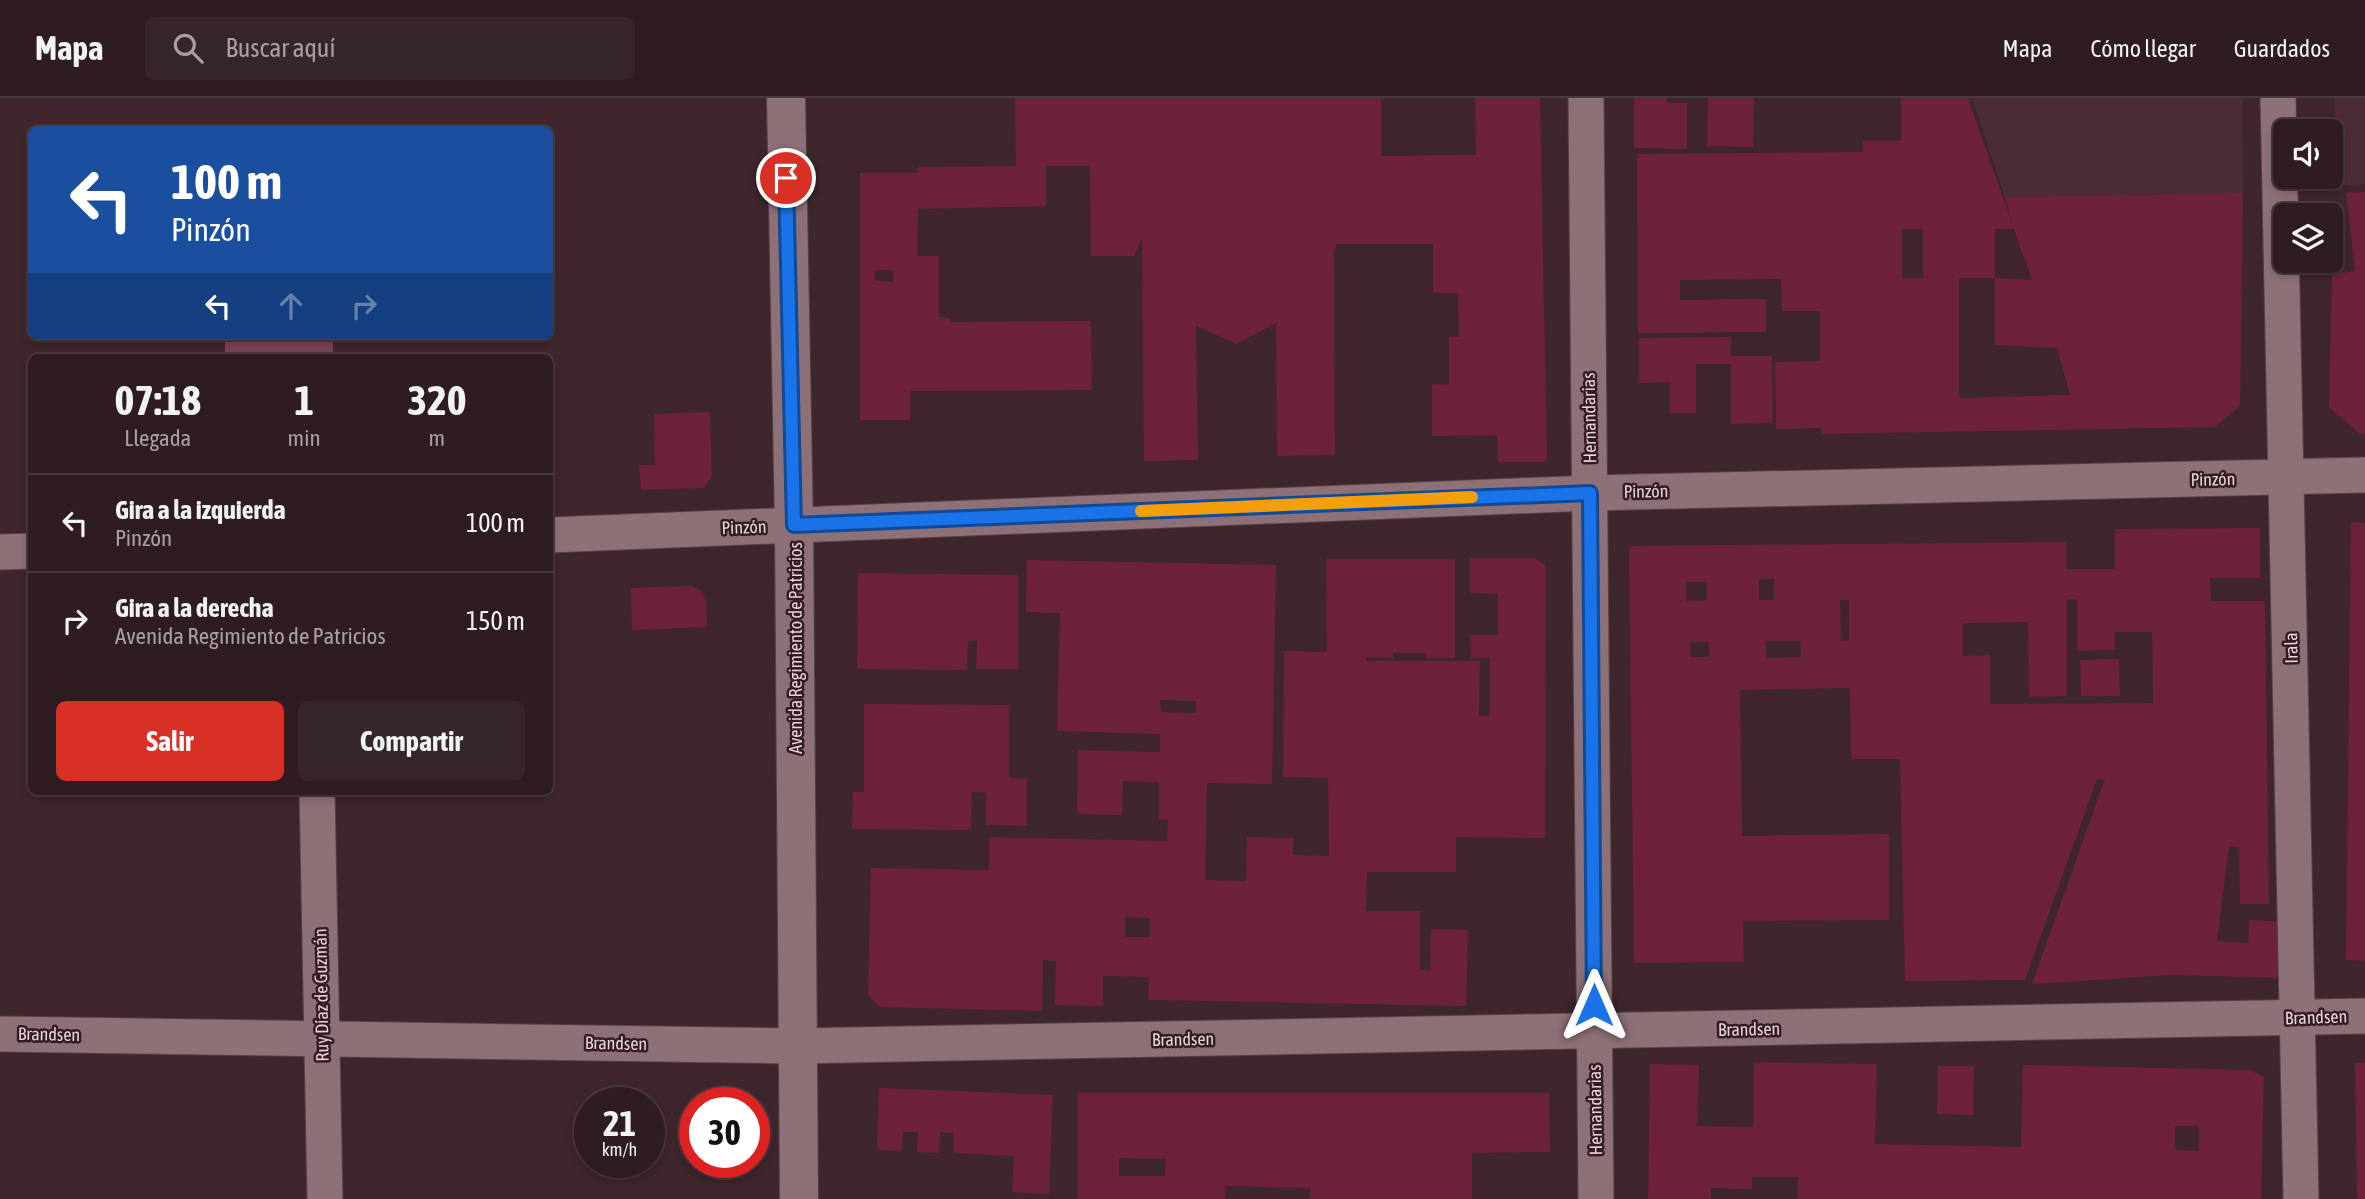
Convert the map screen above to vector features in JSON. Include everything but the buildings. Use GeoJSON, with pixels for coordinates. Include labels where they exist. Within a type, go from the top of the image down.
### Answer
{"type":"FeatureCollection","features":[{"type":"Feature","properties":{"kind":"main road","name":"Avenida Regimiento de Patricios"},"geometry":{"type":"LineString","coordinates":[[786,98],[794,525],[799,1199]]}},
{"type":"Feature","properties":{"kind":"street","name":"Hernandarias"},"geometry":{"type":"LineString","coordinates":[[1586,98],[1597,1199]]}},
{"type":"Feature","properties":{"kind":"street","name":"Irala"},"geometry":{"type":"LineString","coordinates":[[2278,98],[2301,1199]]}},
{"type":"Feature","properties":{"kind":"street","name":"Pinzón"},"geometry":{"type":"LineString","coordinates":[[553,535],[1590,493],[2365,475]]}},
{"type":"Feature","properties":{"kind":"street"},"geometry":{"type":"LineString","coordinates":[[0,552],[28,551]]}},
{"type":"Feature","properties":{"kind":"street","name":"Ruy Díaz de Guzmán"},"geometry":{"type":"LineString","coordinates":[[317,795],[325,1199]]}},
{"type":"Feature","properties":{"kind":"street","name":"Brandsen"},"geometry":{"type":"LineString","coordinates":[[0,1034],[797,1046],[2365,1016]]}},
{"type":"Feature","properties":{"kind":"shaded area"},"geometry":{"type":"Polygon","coordinates":[[[1972,98],[2242,98],[2243,193],[2005,197],[1972,98]]]}},
{"type":"Feature","properties":{"kind":"shaded area"},"geometry":{"type":"Polygon","coordinates":[[[2335,98],[2365,98],[2365,184],[2343,186],[2343,119],[2335,119],[2335,98]]]}},
{"type":"Feature","properties":{"kind":"shaded area"},"geometry":{"type":"Polygon","coordinates":[[[225,340],[333,340],[333,354],[225,354],[225,340]]]}},
{"type":"Feature","properties":{"kind":"slow traffic"},"geometry":{"type":"LineString","coordinates":[[1141,511],[1472,497]]}},
{"type":"Feature","properties":{"kind":"route"},"geometry":{"type":"LineString","coordinates":[[786,178],[794,525],[1590,493],[1594,1005]]}}]}
